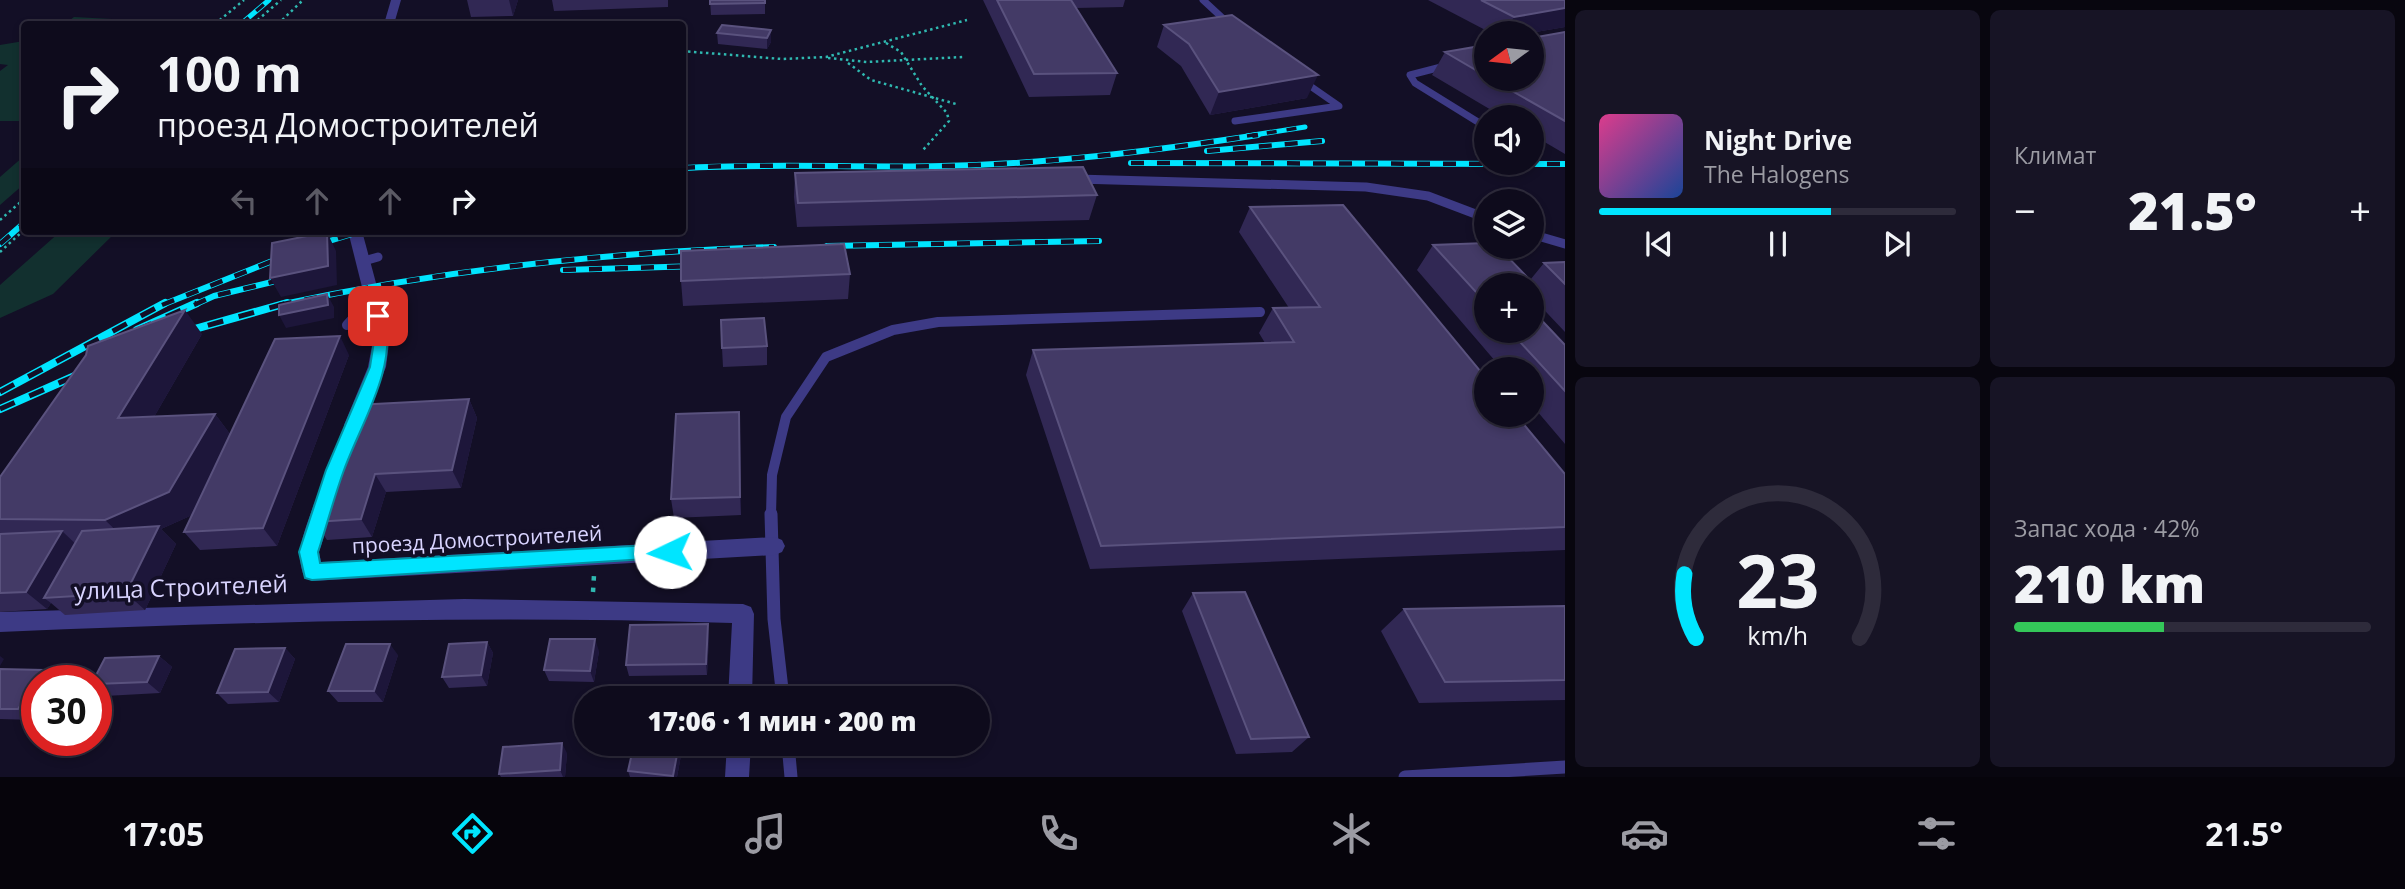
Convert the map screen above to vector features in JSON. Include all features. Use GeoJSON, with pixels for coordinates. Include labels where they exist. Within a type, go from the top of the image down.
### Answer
{"type":"FeatureCollection","features":[{"type":"Feature","properties":{"kind":"street"},"geometry":{"type":"LineString","coordinates":[[390,21],[396,0]]}},
{"type":"Feature","properties":{"kind":"street"},"geometry":{"type":"LineString","coordinates":[[345,446],[377,367],[382,335],[378,292],[371,259],[357,235]]}},
{"type":"Feature","properties":{"kind":"street","name":"проезд Домостроителей"},"geometry":{"type":"LineString","coordinates":[[331,482],[309,552],[312,572],[773,546]]}},
{"type":"Feature","properties":{"kind":"street","name":"улица Строителей"},"geometry":{"type":"LineString","coordinates":[[0,622],[300,610],[591,607],[743,614],[740,686]]}},
{"type":"Feature","properties":{"kind":"street"},"geometry":{"type":"LineString","coordinates":[[737,777],[738,756]]}},
{"type":"Feature","properties":{"kind":"lane"},"geometry":{"type":"LineString","coordinates":[[1203,0],[1233,28]]}},
{"type":"Feature","properties":{"kind":"lane"},"geometry":{"type":"LineString","coordinates":[[1461,62],[1410,75],[1415,83],[1474,120]]}},
{"type":"Feature","properties":{"kind":"lane"},"geometry":{"type":"LineString","coordinates":[[1235,121],[1339,106],[1295,74]]}},
{"type":"Feature","properties":{"kind":"lane"},"geometry":{"type":"LineString","coordinates":[[1060,179],[1366,187],[1428,196],[1474,213]]}},
{"type":"Feature","properties":{"kind":"lane"},"geometry":{"type":"LineString","coordinates":[[1544,238],[1565,244]]}},
{"type":"Feature","properties":{"kind":"lane"},"geometry":{"type":"LineString","coordinates":[[347,325],[378,292]]}},
{"type":"Feature","properties":{"kind":"lane"},"geometry":{"type":"LineString","coordinates":[[782,686],[774,618],[772,475],[786,417],[826,357],[893,330],[938,322],[1260,312]]}},
{"type":"Feature","properties":{"kind":"lane"},"geometry":{"type":"LineString","coordinates":[[789,756],[791,777]]}},
{"type":"Feature","properties":{"kind":"lane"},"geometry":{"type":"LineString","coordinates":[[1405,777],[1565,766]]}},
{"type":"Feature","properties":{"kind":"path"},"geometry":{"type":"LineString","coordinates":[[219,21],[244,0]]}},
{"type":"Feature","properties":{"kind":"path"},"geometry":{"type":"LineString","coordinates":[[256,21],[281,0]]}},
{"type":"Feature","properties":{"kind":"path"},"geometry":{"type":"LineString","coordinates":[[281,21],[303,0]]}},
{"type":"Feature","properties":{"kind":"path"},"geometry":{"type":"LineString","coordinates":[[686,51],[782,59],[826,57],[967,20]]}},
{"type":"Feature","properties":{"kind":"path"},"geometry":{"type":"LineString","coordinates":[[884,42],[901,52],[922,86],[947,113],[949,121],[922,150]]}},
{"type":"Feature","properties":{"kind":"path"},"geometry":{"type":"LineString","coordinates":[[826,57],[846,61],[950,60],[963,57]]}},
{"type":"Feature","properties":{"kind":"path"},"geometry":{"type":"LineString","coordinates":[[846,61],[871,80],[956,104]]}},
{"type":"Feature","properties":{"kind":"path"},"geometry":{"type":"LineString","coordinates":[[0,220],[21,202]]}},
{"type":"Feature","properties":{"kind":"path"},"geometry":{"type":"LineString","coordinates":[[0,252],[21,233]]}},
{"type":"Feature","properties":{"kind":"path"},"geometry":{"type":"LineString","coordinates":[[591,607],[594,555]]}},
{"type":"Feature","properties":{"kind":"green space"},"geometry":{"type":"Polygon","coordinates":[[[74,17],[149,21],[69,21],[74,17]]]}},
{"type":"Feature","properties":{"kind":"green space"},"geometry":{"type":"Polygon","coordinates":[[[21,42],[21,121],[0,121],[0,71],[8,65],[0,64],[0,45],[21,42]]]}},
{"type":"Feature","properties":{"kind":"green space"},"geometry":{"type":"Polygon","coordinates":[[[21,159],[21,187],[0,205],[0,177],[21,159]]]}},
{"type":"Feature","properties":{"kind":"green space"},"geometry":{"type":"Polygon","coordinates":[[[56,235],[113,235],[53,294],[0,318],[0,285],[56,235]]]}},
{"type":"Feature","properties":{"kind":"building"},"geometry":{"type":"Polygon","coordinates":[[[710,0],[765,0],[765,3],[710,4],[710,0]]]}},
{"type":"Feature","properties":{"kind":"building"},"geometry":{"type":"Polygon","coordinates":[[[997,0],[1071,0],[1117,73],[1034,74],[997,0]]]}},
{"type":"Feature","properties":{"kind":"building"},"geometry":{"type":"Polygon","coordinates":[[[1481,0],[1565,0],[1565,8],[1514,17],[1481,0]]]}},
{"type":"Feature","properties":{"kind":"building"},"geometry":{"type":"Polygon","coordinates":[[[1232,15],[1318,75],[1219,92],[1189,44],[1164,25],[1232,15]]]}},
{"type":"Feature","properties":{"kind":"building"},"geometry":{"type":"Polygon","coordinates":[[[722,25],[771,30],[767,38],[717,33],[722,25]]]}},
{"type":"Feature","properties":{"kind":"building"},"geometry":{"type":"Polygon","coordinates":[[[1565,32],[1565,121],[1544,109],[1544,105],[1537,105],[1512,91],[1544,91],[1544,36],[1565,32]]]}},
{"type":"Feature","properties":{"kind":"building"},"geometry":{"type":"Polygon","coordinates":[[[1474,47],[1474,69],[1445,52],[1474,47]]]}},
{"type":"Feature","properties":{"kind":"building"},"geometry":{"type":"Polygon","coordinates":[[[1083,167],[1097,195],[798,203],[795,173],[1083,167]]]}},
{"type":"Feature","properties":{"kind":"building"},"geometry":{"type":"Polygon","coordinates":[[[1343,205],[1474,363],[1474,427],[1526,427],[1565,474],[1565,527],[1101,546],[1033,350],[1294,342],[1273,308],[1320,307],[1250,207],[1343,205]]]}},
{"type":"Feature","properties":{"kind":"building"},"geometry":{"type":"Polygon","coordinates":[[[312,235],[327,235],[328,266],[270,278],[272,243],[312,235]]]}},
{"type":"Feature","properties":{"kind":"building"},"geometry":{"type":"Polygon","coordinates":[[[1474,243],[1474,259],[1510,259],[1523,273],[1474,273],[1474,290],[1433,245],[1474,243]]]}},
{"type":"Feature","properties":{"kind":"building"},"geometry":{"type":"Polygon","coordinates":[[[844,244],[850,274],[681,281],[681,251],[844,244]]]}},
{"type":"Feature","properties":{"kind":"building"},"geometry":{"type":"Polygon","coordinates":[[[1565,262],[1565,284],[1544,263],[1565,262]]]}},
{"type":"Feature","properties":{"kind":"building"},"geometry":{"type":"Polygon","coordinates":[[[327,294],[328,305],[279,315],[279,305],[327,294]]]}},
{"type":"Feature","properties":{"kind":"building"},"geometry":{"type":"Polygon","coordinates":[[[185,310],[118,418],[215,414],[169,492],[105,520],[0,519],[0,477],[86,355],[88,346],[185,310]]]}},
{"type":"Feature","properties":{"kind":"building"},"geometry":{"type":"Polygon","coordinates":[[[764,318],[767,346],[722,348],[721,320],[764,318]]]}},
{"type":"Feature","properties":{"kind":"building"},"geometry":{"type":"Polygon","coordinates":[[[1544,323],[1565,345],[1565,391],[1544,368],[1544,357],[1534,357],[1521,343],[1544,343],[1544,323]]]}},
{"type":"Feature","properties":{"kind":"building"},"geometry":{"type":"Polygon","coordinates":[[[340,336],[263,528],[184,532],[275,339],[340,336]]]}},
{"type":"Feature","properties":{"kind":"building"},"geometry":{"type":"Polygon","coordinates":[[[469,399],[452,470],[375,474],[361,519],[315,522],[356,405],[469,399]]]}},
{"type":"Feature","properties":{"kind":"building"},"geometry":{"type":"Polygon","coordinates":[[[739,412],[740,497],[671,499],[676,414],[739,412]]]}},
{"type":"Feature","properties":{"kind":"building"},"geometry":{"type":"Polygon","coordinates":[[[159,526],[126,593],[44,598],[82,531],[159,526]]]}},
{"type":"Feature","properties":{"kind":"building"},"geometry":{"type":"Polygon","coordinates":[[[62,531],[26,592],[0,593],[0,534],[62,531]]]}},
{"type":"Feature","properties":{"kind":"building"},"geometry":{"type":"Polygon","coordinates":[[[1245,592],[1309,737],[1251,739],[1193,593],[1245,592]]]}},
{"type":"Feature","properties":{"kind":"building"},"geometry":{"type":"Polygon","coordinates":[[[1565,606],[1565,680],[1445,682],[1404,609],[1565,606]]]}},
{"type":"Feature","properties":{"kind":"building"},"geometry":{"type":"Polygon","coordinates":[[[708,624],[706,664],[626,665],[630,625],[708,624]]]}},
{"type":"Feature","properties":{"kind":"building"},"geometry":{"type":"Polygon","coordinates":[[[550,639],[595,639],[590,671],[544,670],[550,639]]]}},
{"type":"Feature","properties":{"kind":"building"},"geometry":{"type":"Polygon","coordinates":[[[487,642],[481,675],[442,677],[449,644],[487,642]]]}},
{"type":"Feature","properties":{"kind":"building"},"geometry":{"type":"Polygon","coordinates":[[[346,644],[390,644],[374,691],[328,691],[346,644]]]}},
{"type":"Feature","properties":{"kind":"building"},"geometry":{"type":"Polygon","coordinates":[[[285,648],[268,692],[217,693],[235,649],[285,648]]]}},
{"type":"Feature","properties":{"kind":"building"},"geometry":{"type":"Polygon","coordinates":[[[159,656],[147,682],[112,683],[112,665],[101,665],[105,658],[159,656]]]}},
{"type":"Feature","properties":{"kind":"building"},"geometry":{"type":"Polygon","coordinates":[[[0,669],[21,669],[21,704],[18,709],[0,709],[0,669]]]}},
{"type":"Feature","properties":{"kind":"building"},"geometry":{"type":"Polygon","coordinates":[[[562,743],[560,770],[499,774],[503,747],[562,743]]]}},
{"type":"Feature","properties":{"kind":"building"},"geometry":{"type":"Polygon","coordinates":[[[631,756],[677,756],[673,776],[628,771],[631,756]]]}},
{"type":"Feature","properties":{"kind":"railway"},"geometry":{"type":"LineString","coordinates":[[244,21],[269,0]]}},
{"type":"Feature","properties":{"kind":"railway"},"geometry":{"type":"LineString","coordinates":[[1247,136],[1305,127]]}},
{"type":"Feature","properties":{"kind":"railway"},"geometry":{"type":"LineString","coordinates":[[686,168],[1021,163],[1258,135]]}},
{"type":"Feature","properties":{"kind":"railway"},"geometry":{"type":"LineString","coordinates":[[1207,151],[1322,141]]}},
{"type":"Feature","properties":{"kind":"railway"},"geometry":{"type":"LineString","coordinates":[[1131,163],[1565,164]]}},
{"type":"Feature","properties":{"kind":"railway"},"geometry":{"type":"LineString","coordinates":[[0,244],[21,226]]}},
{"type":"Feature","properties":{"kind":"railway"},"geometry":{"type":"LineString","coordinates":[[313,246],[349,235]]}},
{"type":"Feature","properties":{"kind":"railway"},"geometry":{"type":"LineString","coordinates":[[827,246],[1099,241]]}},
{"type":"Feature","properties":{"kind":"railway"},"geometry":{"type":"LineString","coordinates":[[282,304],[402,282],[525,265],[650,253],[774,247]]}},
{"type":"Feature","properties":{"kind":"railway"},"geometry":{"type":"LineString","coordinates":[[162,305],[290,254]]}},
{"type":"Feature","properties":{"kind":"railway"},"geometry":{"type":"LineString","coordinates":[[563,270],[699,266]]}},
{"type":"Feature","properties":{"kind":"railway"},"geometry":{"type":"LineString","coordinates":[[194,305],[214,296],[276,281]]}},
{"type":"Feature","properties":{"kind":"railway"},"geometry":{"type":"LineString","coordinates":[[0,392],[165,303]]}},
{"type":"Feature","properties":{"kind":"railway"},"geometry":{"type":"LineString","coordinates":[[137,330],[197,303]]}},
{"type":"Feature","properties":{"kind":"railway"},"geometry":{"type":"LineString","coordinates":[[282,304],[287,303]]}},
{"type":"Feature","properties":{"kind":"railway"},"geometry":{"type":"LineString","coordinates":[[177,334],[282,304]]}},
{"type":"Feature","properties":{"kind":"railway"},"geometry":{"type":"LineString","coordinates":[[0,409],[86,371]]}},
{"type":"Feature","properties":{"kind":"route"},"geometry":{"type":"LineString","coordinates":[[378,316],[382,335],[377,367],[335,470],[309,552],[312,572],[670,552]]}}]}
